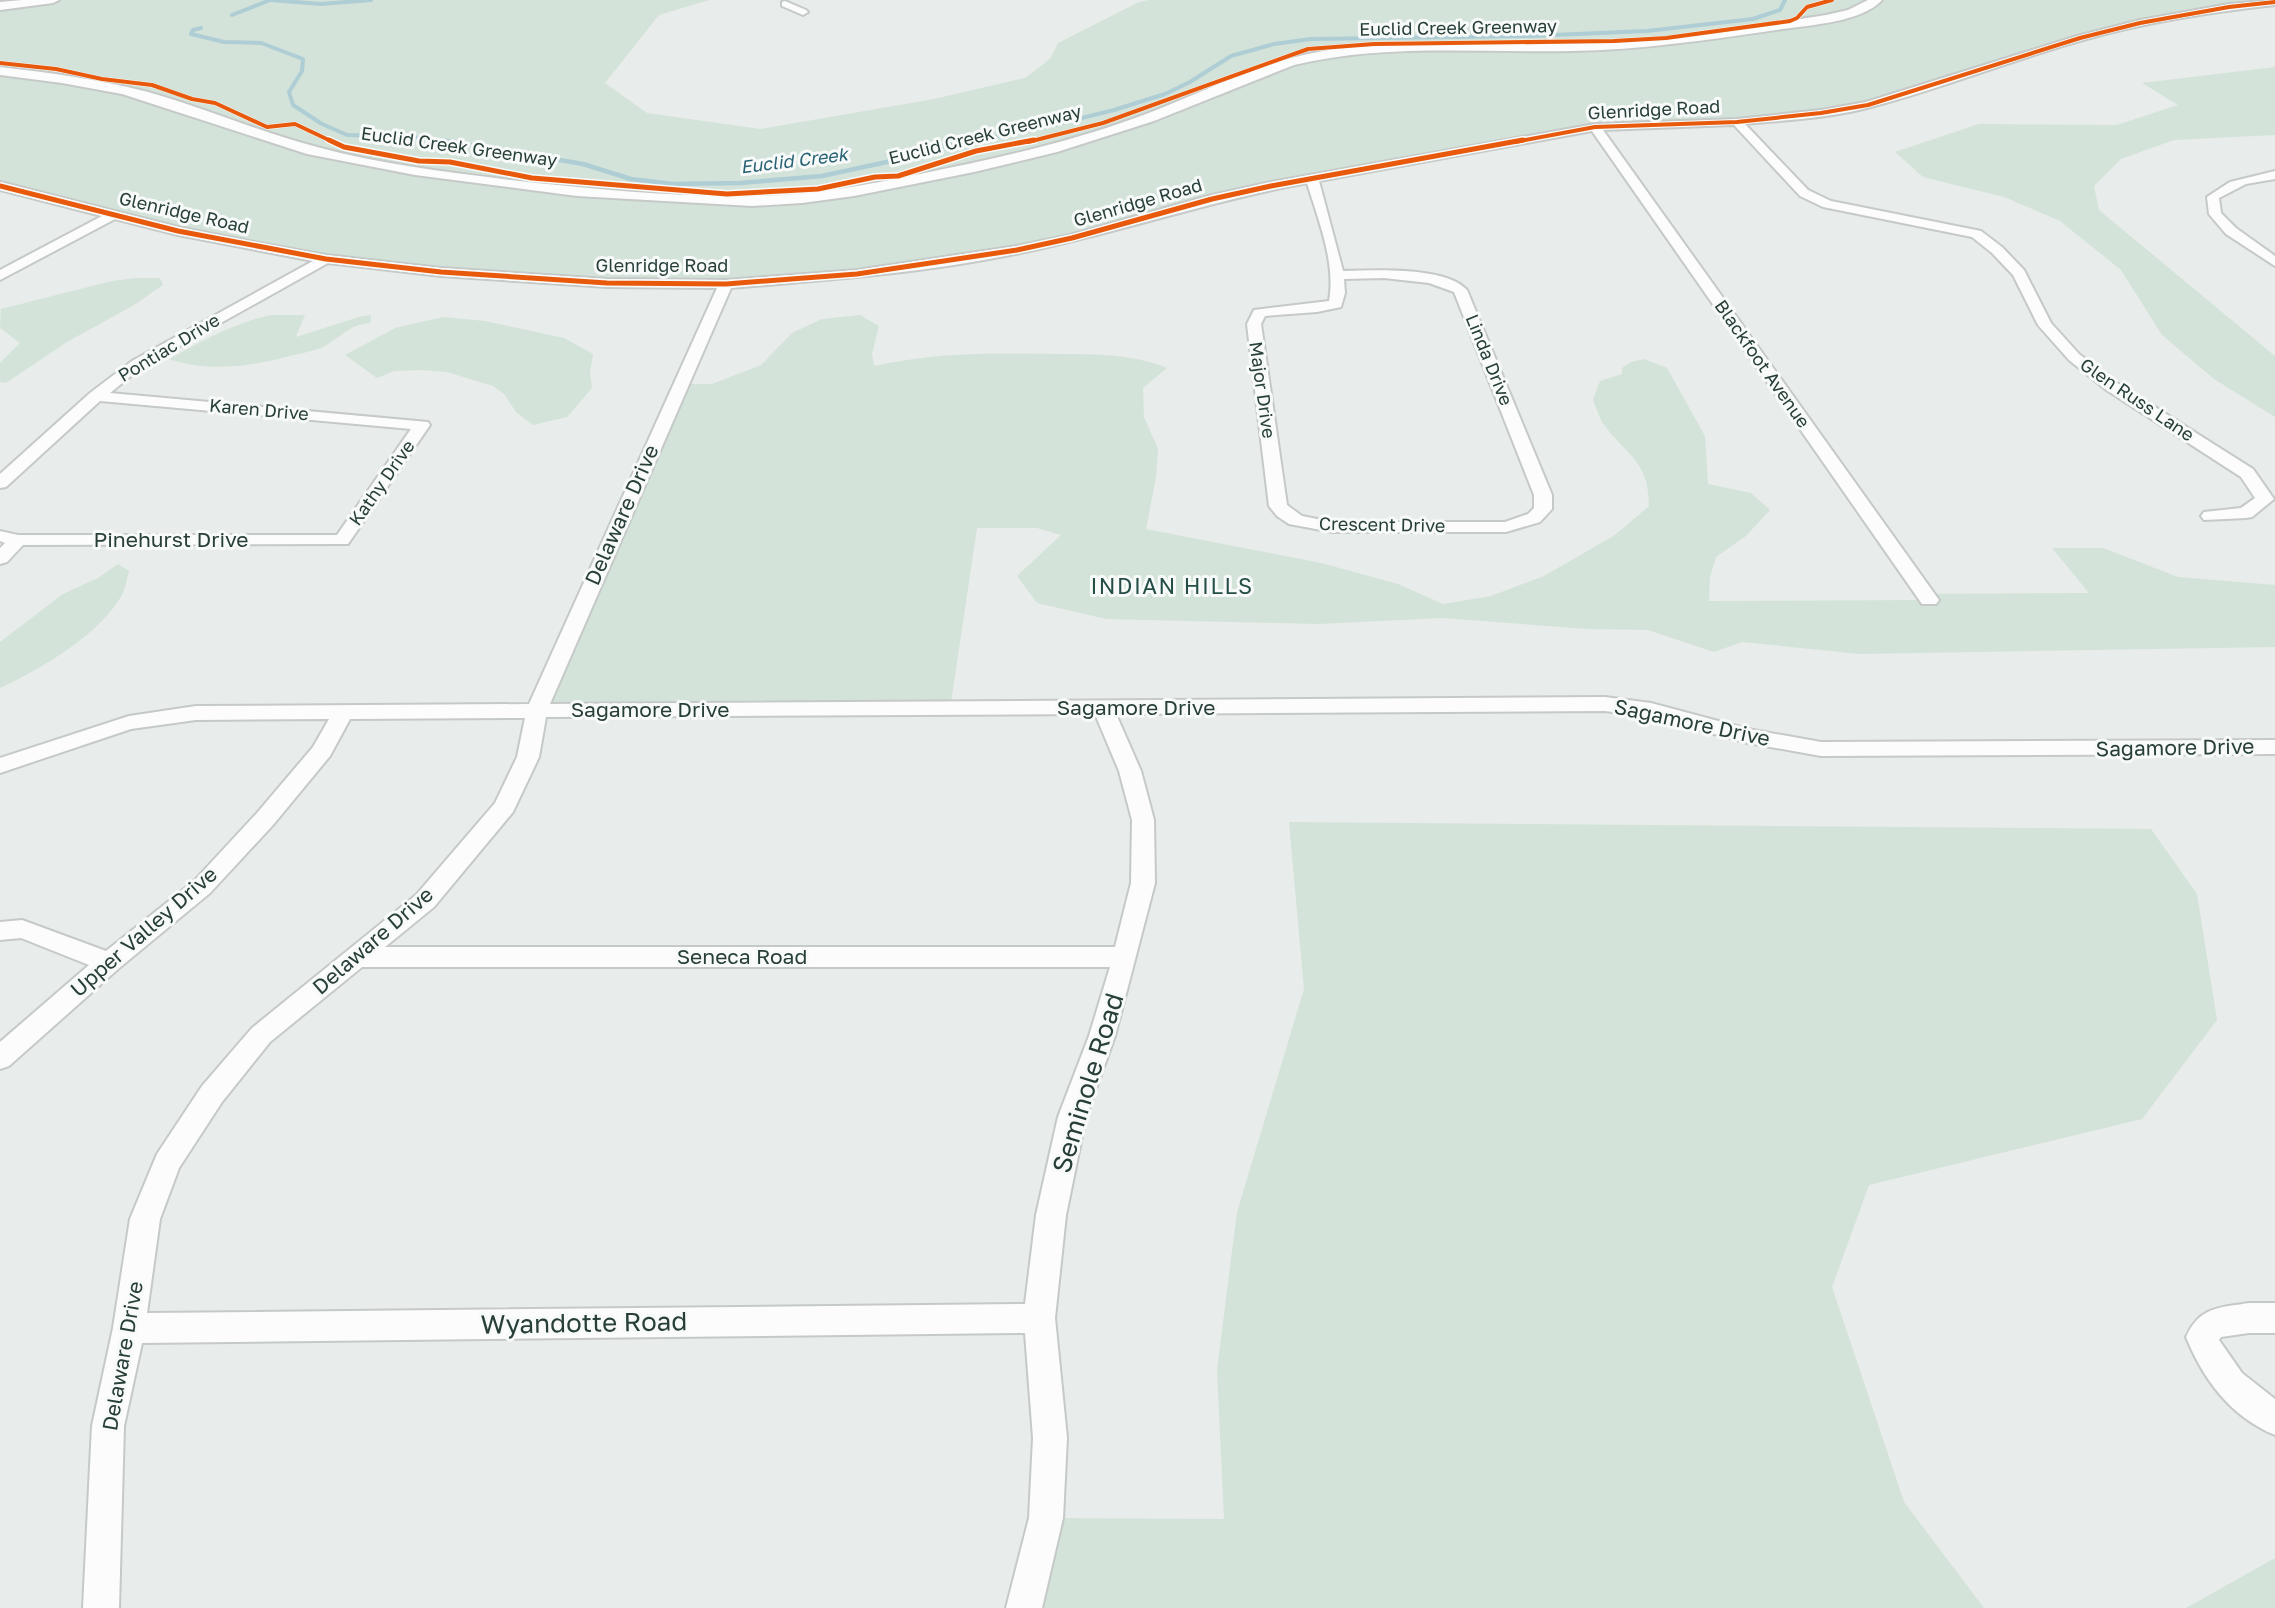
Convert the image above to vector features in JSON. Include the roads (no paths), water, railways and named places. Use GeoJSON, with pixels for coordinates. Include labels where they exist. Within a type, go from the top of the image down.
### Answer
{"type":"FeatureCollection","features":[{"type":"Feature","properties":{"kind":"street"},"geometry":{"type":"LineString","coordinates":[[0,6],[53,0]]}},
{"type":"Feature","properties":{"kind":"street"},"geometry":{"type":"LineString","coordinates":[[0,71],[78,80],[126,91],[164,101],[238,129],[331,155],[404,169],[588,193],[720,200],[783,200],[844,192],[979,166],[1081,140],[1129,125],[1290,62],[1314,55],[1389,47],[1578,47],[1654,42],[1826,19],[1853,11],[1876,0]]}},
{"type":"Feature","properties":{"kind":"street","name":"Glenridge Road"},"geometry":{"type":"LineString","coordinates":[[0,186],[178,231],[326,259],[441,272],[607,284],[726,284],[857,274],[1017,250],[1072,238],[1212,199],[1595,127],[1737,122],[1821,113],[1868,105],[2080,38],[2140,23],[2229,7],[2275,2]]}},
{"type":"Feature","properties":{"kind":"street"},"geometry":{"type":"LineString","coordinates":[[785,4],[803,12]]}},
{"type":"Feature","properties":{"kind":"street","name":"Glen Russ Lane"},"geometry":{"type":"LineString","coordinates":[[1737,122],[1785,176],[1804,193],[1827,204],[1860,212],[1976,234],[1997,250],[2019,273],[2045,325],[2074,357],[2111,386],[2247,472],[2265,499],[2246,513],[2210,516]]}},
{"type":"Feature","properties":{"kind":"street","name":"Blackfoot Avenue"},"geometry":{"type":"LineString","coordinates":[[1595,127],[1929,600]]}},
{"type":"Feature","properties":{"kind":"street"},"geometry":{"type":"LineString","coordinates":[[2275,175],[2254,177],[2226,186],[2213,197],[2215,214],[2231,231],[2275,262]]}},
{"type":"Feature","properties":{"kind":"street","name":"Major Drive"},"geometry":{"type":"LineString","coordinates":[[1276,494],[1254,324],[1259,314],[1277,309],[1322,308],[1336,304],[1340,294],[1312,179]]}},
{"type":"Feature","properties":{"kind":"street"},"geometry":{"type":"LineString","coordinates":[[0,276],[115,214]]}},
{"type":"Feature","properties":{"kind":"street","name":"Pontiac Drive"},"geometry":{"type":"LineString","coordinates":[[0,483],[96,396],[137,364],[326,259]]}},
{"type":"Feature","properties":{"kind":"street","name":"Linda Drive"},"geometry":{"type":"LineString","coordinates":[[1337,275],[1419,276],[1448,283],[1460,290],[1543,495],[1543,509],[1534,518],[1506,527]]}},
{"type":"Feature","properties":{"kind":"street","name":"Delaware Drive"},"geometry":{"type":"LineString","coordinates":[[101,1608],[108,1426],[129,1328],[145,1219],[167,1163],[212,1094],[261,1035],[425,901],[505,807],[528,757],[537,710],[726,284]]}},
{"type":"Feature","properties":{"kind":"street","name":"Karen Drive"},"geometry":{"type":"LineString","coordinates":[[96,396],[422,425]]}},
{"type":"Feature","properties":{"kind":"street","name":"Kathy Drive"},"geometry":{"type":"LineString","coordinates":[[342,540],[422,425]]}},
{"type":"Feature","properties":{"kind":"street","name":"Crescent Drive"},"geometry":{"type":"LineString","coordinates":[[1276,494],[1278,506],[1286,517],[1305,523],[1332,527],[1506,527]]}},
{"type":"Feature","properties":{"kind":"street"},"geometry":{"type":"LineString","coordinates":[[0,558],[9,538]]}},
{"type":"Feature","properties":{"kind":"street","name":"Pinehurst Drive"},"geometry":{"type":"LineString","coordinates":[[9,538],[342,540]]}},
{"type":"Feature","properties":{"kind":"street","name":"Sagamore Drive"},"geometry":{"type":"LineString","coordinates":[[0,766],[39,751],[129,723],[196,713],[537,710],[1605,704],[1650,710],[1748,736],[1821,749],[2275,747]]}},
{"type":"Feature","properties":{"kind":"street","name":"Seminole Road"},"geometry":{"type":"LineString","coordinates":[[1024,1608],[1047,1507],[1050,1438],[1039,1318],[1051,1215],[1072,1117],[1102,1036],[1143,883],[1143,820],[1130,771],[1103,708]]}},
{"type":"Feature","properties":{"kind":"street","name":"Upper Valley Drive"},"geometry":{"type":"LineString","coordinates":[[0,1058],[109,962],[202,887],[265,819],[322,751],[344,712]]}},
{"type":"Feature","properties":{"kind":"street"},"geometry":{"type":"LineString","coordinates":[[0,931],[22,930],[109,962]]}},
{"type":"Feature","properties":{"kind":"street","name":"Seneca Road"},"geometry":{"type":"LineString","coordinates":[[358,957],[1125,957]]}},
{"type":"Feature","properties":{"kind":"street","name":"Wyandotte Road"},"geometry":{"type":"LineString","coordinates":[[129,1328],[1039,1318]]}},
{"type":"Feature","properties":{"kind":"street"},"geometry":{"type":"LineString","coordinates":[[2275,1318],[2249,1318],[2212,1324],[2202,1337],[2210,1360],[2235,1390],[2275,1419]]}},
{"type":"Feature","properties":{"kind":"waterway","name":"Euclid Creek"},"geometry":{"type":"LineString","coordinates":[[232,15],[270,0]]}},
{"type":"Feature","properties":{"kind":"waterway","name":"Euclid Creek"},"geometry":{"type":"LineString","coordinates":[[271,0],[321,4],[371,0]]}},
{"type":"Feature","properties":{"kind":"waterway","name":"Euclid Creek"},"geometry":{"type":"LineString","coordinates":[[967,142],[1041,128],[1114,110],[1165,94],[1190,82],[1231,56],[1274,44],[1311,39],[1529,36],[1647,31],[1753,19],[1780,10],[1785,0]]}},
{"type":"Feature","properties":{"kind":"waterway","name":"Euclid Creek"},"geometry":{"type":"LineString","coordinates":[[201,28],[193,30],[191,34],[224,42],[261,43],[303,59],[302,71],[289,92],[293,105],[322,124],[347,135],[411,137],[447,141]]}},
{"type":"Feature","properties":{"kind":"waterway","name":"Euclid Creek"},"geometry":{"type":"LineString","coordinates":[[441,140],[447,141]]}},
{"type":"Feature","properties":{"kind":"waterway","name":"Euclid Creek"},"geometry":{"type":"LineString","coordinates":[[447,141],[583,164],[631,179],[672,184],[740,183],[822,176],[896,160],[927,149],[975,140]]}},
{"type":"Feature","properties":{"kind":"waterway","name":"Euclid Creek"},"geometry":{"type":"LineString","coordinates":[[447,141],[456,142]]}},
{"type":"Feature","properties":{"kind":"district","name":"INDIAN HILLS"},"geometry":{"type":"Point","coordinates":[1172,586]}}]}
